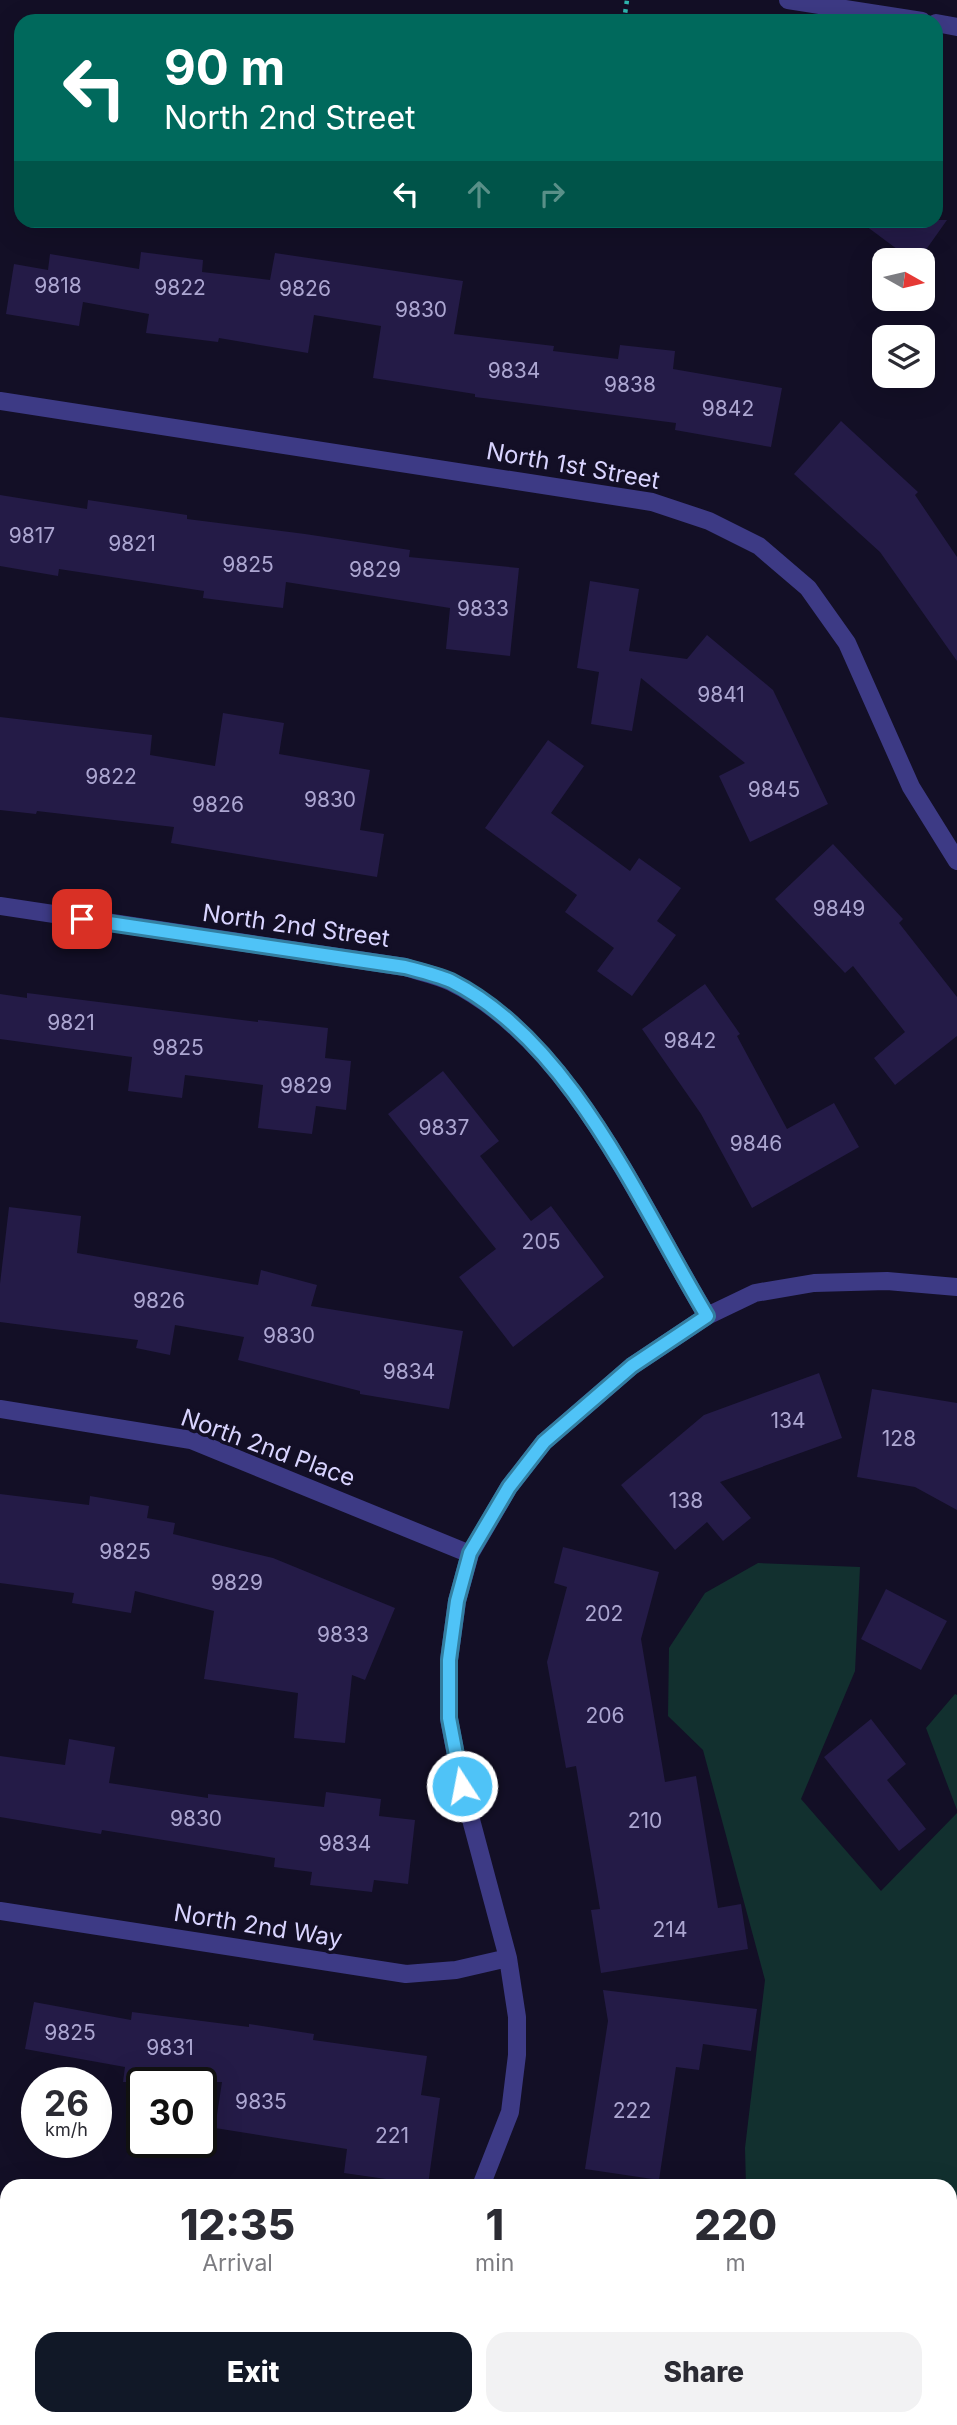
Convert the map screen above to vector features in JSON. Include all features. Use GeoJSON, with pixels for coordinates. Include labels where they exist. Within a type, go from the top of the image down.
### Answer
{"type":"FeatureCollection","features":[{"type":"Feature","properties":{"kind":"street"},"geometry":{"type":"LineString","coordinates":[[788,0],[877,14]]}},
{"type":"Feature","properties":{"kind":"street","name":"North 1st Street"},"geometry":{"type":"LineString","coordinates":[[0,401],[652,502],[709,521],[759,547],[808,588],[847,643],[911,788],[957,861]]}},
{"type":"Feature","properties":{"kind":"street","name":"North 2nd Street"},"geometry":{"type":"LineString","coordinates":[[0,906],[405,967],[450,981],[501,1014],[538,1050],[567,1085],[614,1152],[707,1316]]}},
{"type":"Feature","properties":{"kind":"street"},"geometry":{"type":"LineString","coordinates":[[484,2179],[510,2112],[517,2055],[517,2017],[508,1958],[462,1786],[449,1718],[449,1660],[457,1601],[470,1553],[509,1487],[544,1442],[632,1366],[707,1316],[755,1293],[814,1283],[887,1281],[957,1287]]}},
{"type":"Feature","properties":{"kind":"street","name":"North 2nd Place"},"geometry":{"type":"LineString","coordinates":[[0,1409],[191,1440],[470,1553]]}},
{"type":"Feature","properties":{"kind":"street","name":"North 2nd Way"},"geometry":{"type":"LineString","coordinates":[[0,1911],[407,1974],[456,1969],[508,1958]]}},
{"type":"Feature","properties":{"kind":"green space"},"geometry":{"type":"Polygon","coordinates":[[[758,1563],[860,1567],[855,1671],[801,1799],[881,1891],[957,1813],[957,2179],[746,2179],[745,2148],[765,1980],[703,1750],[668,1716],[669,1648],[705,1593],[758,1563]]]}},
{"type":"Feature","properties":{"kind":"green space"},"geometry":{"type":"Polygon","coordinates":[[[955,1694],[957,1695],[957,1810],[926,1728],[955,1694]]]}},
{"type":"Feature","properties":{"kind":"building"},"geometry":{"type":"Polygon","coordinates":[[[869,228],[941,228],[927,248],[896,248],[869,228]]]}},
{"type":"Feature","properties":{"kind":"building"},"geometry":{"type":"Polygon","coordinates":[[[141,252],[203,260],[202,272],[270,280],[275,253],[463,281],[454,334],[554,346],[553,351],[618,359],[620,345],[675,351],[673,369],[782,388],[771,447],[675,430],[676,423],[475,397],[475,394],[373,378],[381,326],[314,315],[308,353],[219,338],[218,342],[146,333],[149,314],[83,302],[79,326],[6,314],[14,264],[48,270],[50,254],[139,269],[141,252]]]}},
{"type":"Feature","properties":{"kind":"building"},"geometry":{"type":"Polygon","coordinates":[[[841,421],[918,492],[915,495],[957,557],[957,661],[880,552],[794,474],[841,421]]]}},
{"type":"Feature","properties":{"kind":"building"},"geometry":{"type":"Polygon","coordinates":[[[0,495],[87,509],[88,500],[187,515],[187,519],[410,550],[409,557],[519,568],[510,656],[446,649],[450,608],[286,582],[283,608],[203,598],[204,591],[59,569],[58,576],[0,566],[0,495]]]}},
{"type":"Feature","properties":{"kind":"building"},"geometry":{"type":"Polygon","coordinates":[[[590,581],[639,589],[629,651],[687,659],[707,635],[773,690],[828,804],[750,842],[719,776],[745,763],[641,678],[632,731],[591,724],[599,672],[577,668],[590,581]]]}},
{"type":"Feature","properties":{"kind":"building"},"geometry":{"type":"Polygon","coordinates":[[[223,713],[284,723],[279,754],[370,770],[360,830],[384,834],[377,877],[171,843],[174,827],[37,811],[36,814],[0,810],[0,717],[152,735],[150,755],[215,766],[223,713]]]}},
{"type":"Feature","properties":{"kind":"building"},"geometry":{"type":"Polygon","coordinates":[[[548,740],[584,766],[551,813],[630,871],[639,858],[681,888],[657,921],[676,935],[632,996],[597,971],[614,948],[565,912],[577,895],[485,828],[548,740]]]}},
{"type":"Feature","properties":{"kind":"building"},"geometry":{"type":"Polygon","coordinates":[[[833,844],[903,919],[899,923],[957,997],[957,1036],[895,1085],[874,1058],[905,1032],[853,966],[845,973],[775,899],[833,844]]]}},
{"type":"Feature","properties":{"kind":"building"},"geometry":{"type":"Polygon","coordinates":[[[705,984],[740,1034],[737,1036],[787,1129],[834,1103],[859,1147],[752,1208],[701,1114],[642,1029],[705,984]]]}},
{"type":"Feature","properties":{"kind":"building"},"geometry":{"type":"Polygon","coordinates":[[[27,993],[258,1022],[328,1028],[325,1058],[351,1061],[346,1110],[316,1106],[312,1134],[258,1128],[263,1085],[185,1075],[182,1098],[128,1091],[132,1057],[0,1039],[0,994],[27,998],[27,993]]]}},
{"type":"Feature","properties":{"kind":"building"},"geometry":{"type":"Polygon","coordinates":[[[443,1071],[499,1141],[480,1156],[531,1221],[551,1206],[604,1277],[513,1347],[459,1277],[496,1249],[388,1114],[443,1071]]]}},
{"type":"Feature","properties":{"kind":"building"},"geometry":{"type":"Polygon","coordinates":[[[9,1207],[81,1216],[77,1253],[258,1285],[261,1270],[317,1285],[311,1306],[463,1331],[449,1409],[360,1394],[360,1391],[238,1360],[244,1337],[175,1325],[170,1355],[136,1348],[138,1340],[0,1322],[0,1284],[9,1207]]]}},
{"type":"Feature","properties":{"kind":"building"},"geometry":{"type":"Polygon","coordinates":[[[819,1373],[842,1438],[720,1482],[751,1518],[723,1541],[707,1522],[675,1550],[621,1485],[704,1415],[819,1373]]]}},
{"type":"Feature","properties":{"kind":"building"},"geometry":{"type":"Polygon","coordinates":[[[872,1389],[957,1403],[957,1510],[915,1487],[857,1477],[872,1389]]]}},
{"type":"Feature","properties":{"kind":"building"},"geometry":{"type":"Polygon","coordinates":[[[0,1494],[89,1505],[90,1496],[149,1506],[147,1518],[175,1523],[173,1534],[273,1558],[395,1608],[365,1680],[352,1675],[345,1743],[294,1738],[298,1693],[204,1679],[214,1611],[135,1591],[131,1613],[72,1603],[74,1593],[0,1583],[0,1494]]]}},
{"type":"Feature","properties":{"kind":"building"},"geometry":{"type":"Polygon","coordinates":[[[563,1547],[659,1572],[641,1639],[665,1782],[696,1776],[718,1908],[741,1904],[748,1949],[601,1973],[591,1910],[600,1909],[576,1766],[566,1768],[547,1662],[567,1587],[554,1583],[563,1547]]]}},
{"type":"Feature","properties":{"kind":"building"},"geometry":{"type":"Polygon","coordinates":[[[886,1589],[947,1621],[921,1670],[861,1639],[886,1589]]]}},
{"type":"Feature","properties":{"kind":"building"},"geometry":{"type":"Polygon","coordinates":[[[871,1719],[906,1764],[887,1780],[926,1829],[899,1851],[824,1757],[871,1719]]]}},
{"type":"Feature","properties":{"kind":"building"},"geometry":{"type":"Polygon","coordinates":[[[69,1739],[115,1747],[109,1783],[208,1798],[208,1794],[324,1807],[326,1792],[381,1799],[379,1816],[415,1820],[408,1884],[374,1880],[372,1892],[310,1885],[312,1872],[274,1867],[275,1858],[102,1830],[101,1834],[0,1817],[0,1756],[65,1765],[69,1739]]]}},
{"type":"Feature","properties":{"kind":"building"},"geometry":{"type":"Polygon","coordinates":[[[603,1990],[757,2009],[751,2051],[703,2044],[699,2070],[676,2067],[659,2179],[585,2169],[608,2021],[603,1990]]]}},
{"type":"Feature","properties":{"kind":"building"},"geometry":{"type":"Polygon","coordinates":[[[34,2002],[131,2020],[132,2012],[249,2027],[249,2024],[314,2034],[313,2040],[427,2056],[421,2095],[440,2098],[429,2179],[386,2179],[344,2173],[347,2149],[217,2128],[222,2082],[217,2082],[217,2067],[126,2067],[126,2082],[123,2082],[125,2067],[25,2049],[34,2002]]]}},
{"type":"Feature","properties":{"kind":"route"},"geometry":{"type":"LineString","coordinates":[[82,919],[405,967],[450,981],[501,1014],[538,1050],[567,1085],[614,1152],[707,1316],[632,1366],[544,1442],[509,1487],[470,1553],[457,1601],[449,1660],[449,1718],[462,1786]]}}]}
